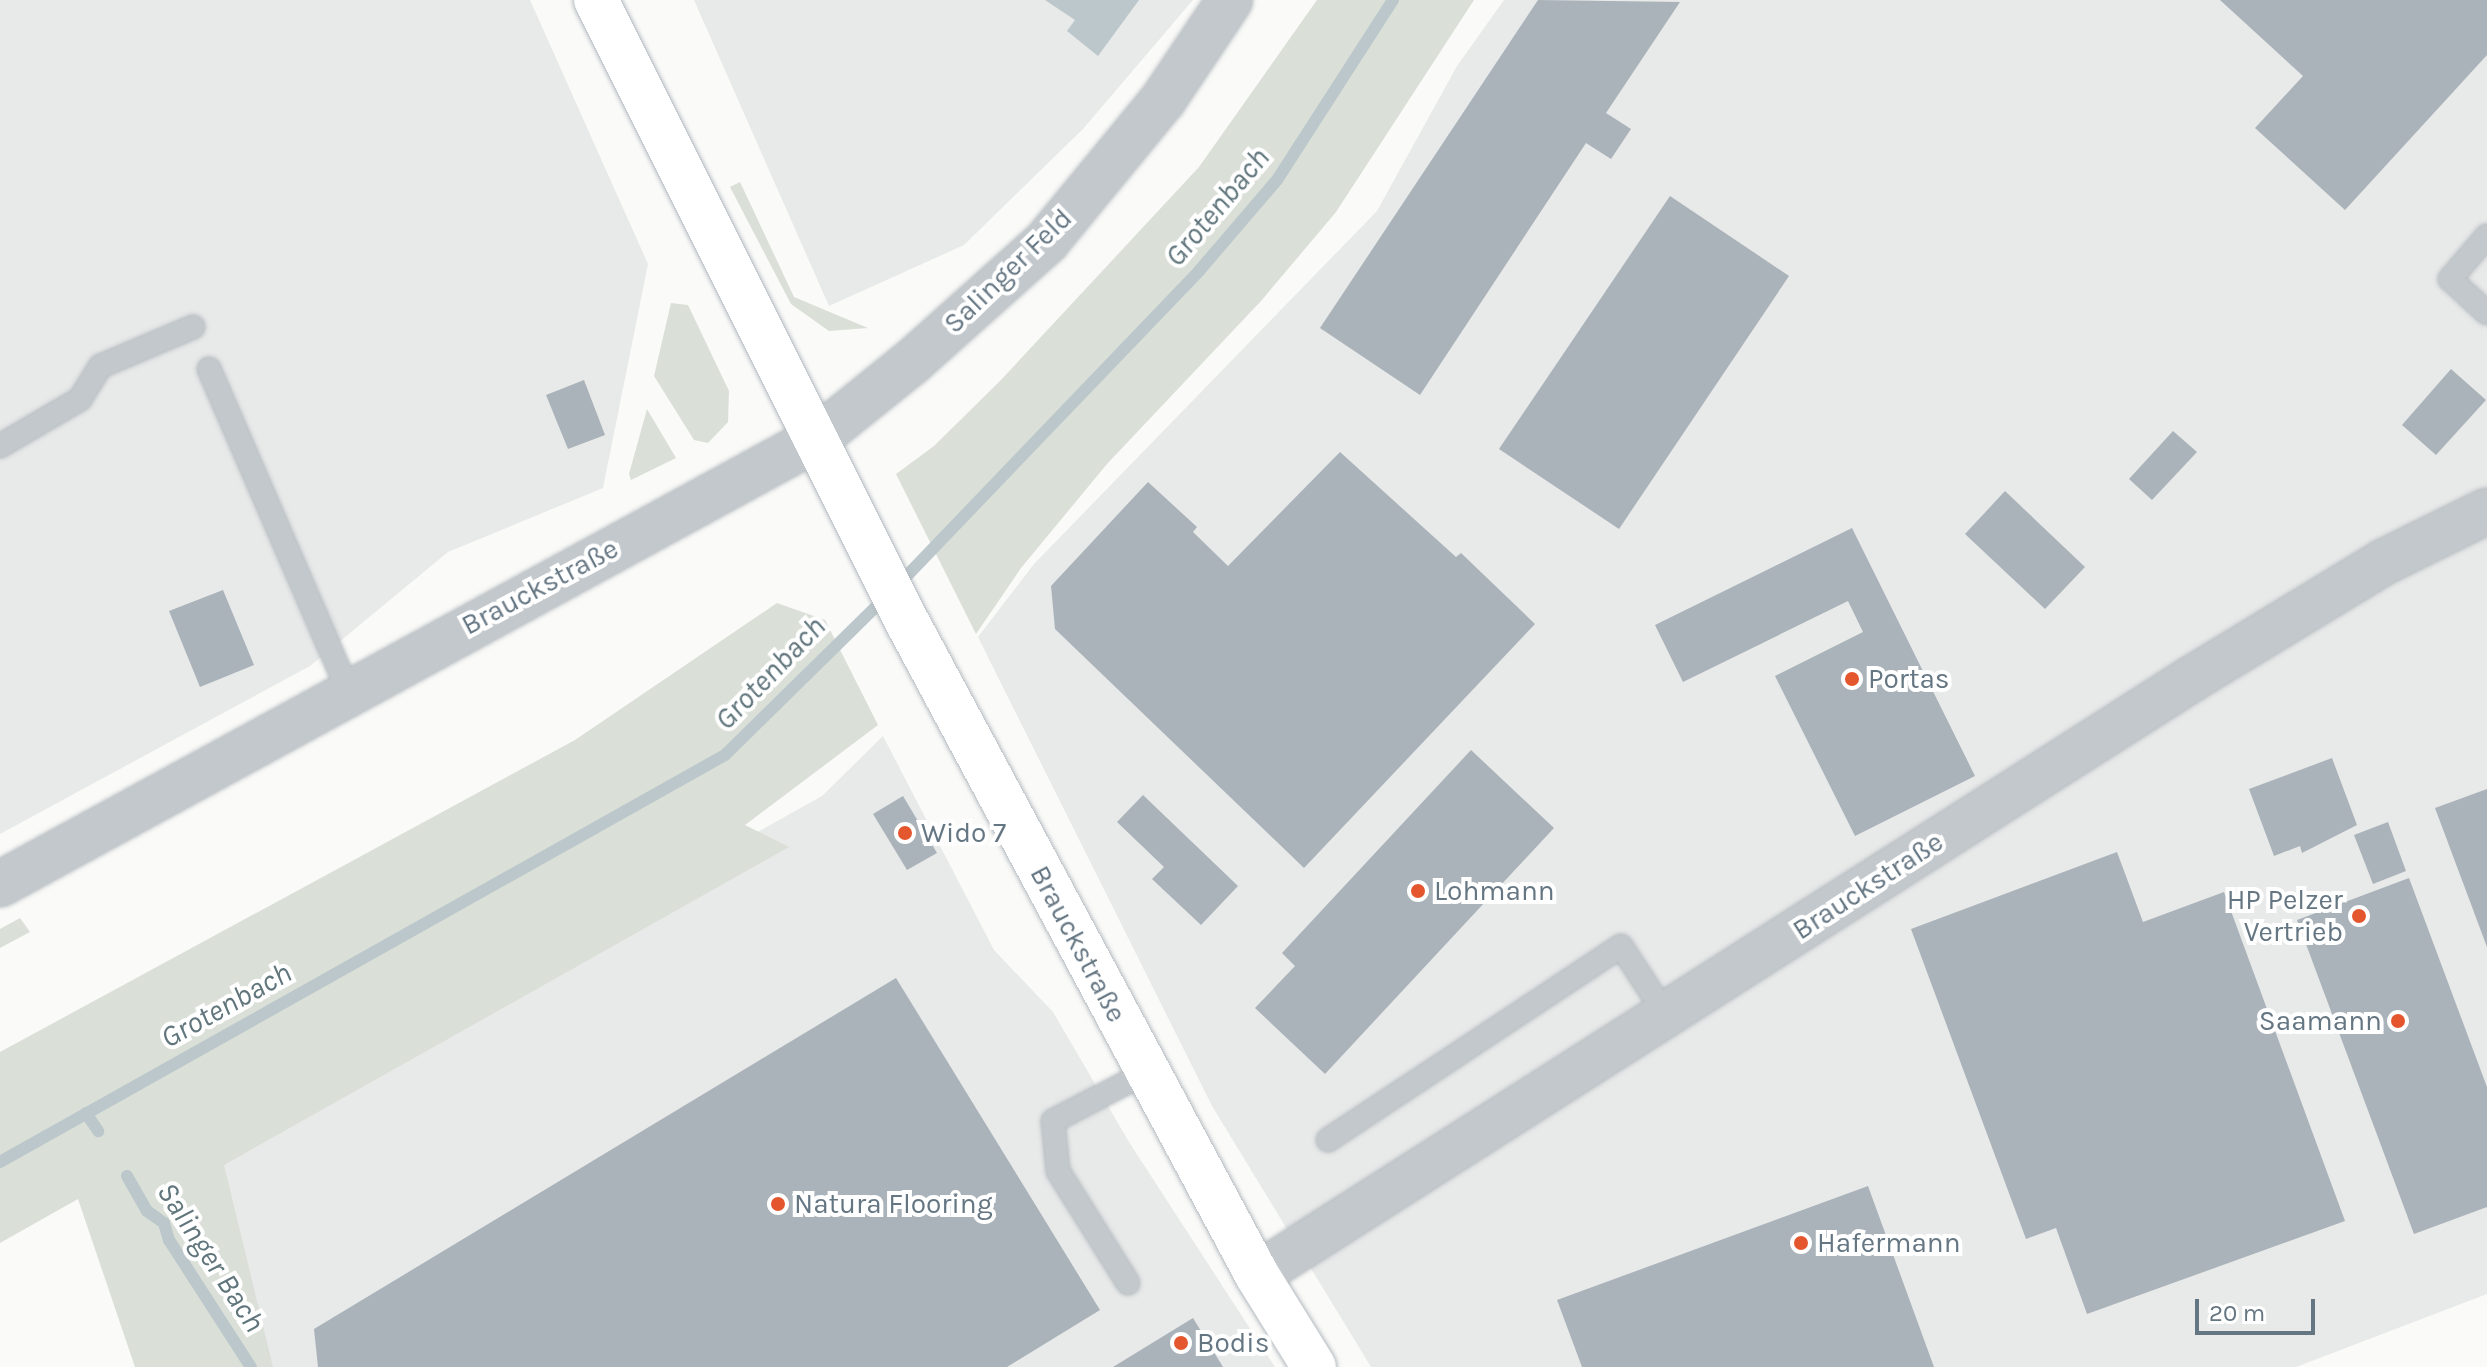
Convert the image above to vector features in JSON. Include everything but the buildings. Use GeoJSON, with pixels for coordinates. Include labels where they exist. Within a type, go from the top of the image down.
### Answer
{"type":"FeatureCollection","features":[{"type":"Feature","properties":{"kind":"street","name":"Brauckstraße"},"geometry":{"type":"LineString","coordinates":[[596,0],[905,618],[1257,1275],[1314,1367]]}},
{"type":"Feature","properties":{"kind":"street","name":"Salinger Feld"},"geometry":{"type":"LineString","coordinates":[[816,439],[913,361],[1047,241],[1163,100],[1230,0]]}},
{"type":"Feature","properties":{"kind":"street","name":"Brauckstraße"},"geometry":{"type":"LineString","coordinates":[[0,884],[816,439]]}},
{"type":"Feature","properties":{"kind":"street","name":"Brauckstraße"},"geometry":{"type":"LineString","coordinates":[[1257,1275],[2193,678],[2384,562],[2487,511]]}},
{"type":"Feature","properties":{"kind":"lane"},"geometry":{"type":"LineString","coordinates":[[2487,236],[2450,279],[2487,313]]}},
{"type":"Feature","properties":{"kind":"lane"},"geometry":{"type":"LineString","coordinates":[[0,446],[80,399],[101,366],[193,327]]}},
{"type":"Feature","properties":{"kind":"lane"},"geometry":{"type":"LineString","coordinates":[[209,369],[349,692]]}},
{"type":"Feature","properties":{"kind":"lane"},"geometry":{"type":"LineString","coordinates":[[1328,1140],[1621,946],[1666,1015]]}},
{"type":"Feature","properties":{"kind":"lane"},"geometry":{"type":"LineString","coordinates":[[1128,1283],[1058,1171],[1053,1121],[1147,1072]]}},
{"type":"Feature","properties":{"kind":"shaded area"},"geometry":{"type":"Polygon","coordinates":[[[0,0],[530,0],[648,264],[603,488],[448,552],[310,666],[0,834],[0,0]]]}},
{"type":"Feature","properties":{"kind":"shaded area"},"geometry":{"type":"Polygon","coordinates":[[[694,0],[1193,0],[1083,129],[964,245],[829,306],[694,0]]]}},
{"type":"Feature","properties":{"kind":"shaded area"},"geometry":{"type":"Polygon","coordinates":[[[1045,0],[1139,0],[1098,56],[1067,31],[1075,20],[1045,0]]]}},
{"type":"Feature","properties":{"kind":"shaded area"},"geometry":{"type":"Polygon","coordinates":[[[1317,0],[1474,0],[1336,212],[1261,301],[1107,464],[1021,568],[976,634],[896,474],[934,446],[1001,380],[1199,167],[1317,0]]]}},
{"type":"Feature","properties":{"kind":"shaded area"},"geometry":{"type":"Polygon","coordinates":[[[1504,0],[2487,0],[2487,1294],[2296,1367],[1371,1367],[1212,1106],[978,637],[1034,564],[1377,211],[1457,66],[1504,0]]]}},
{"type":"Feature","properties":{"kind":"shaded area"},"geometry":{"type":"Polygon","coordinates":[[[740,182],[794,297],[868,328],[829,331],[791,304],[730,187],[740,182]]]}},
{"type":"Feature","properties":{"kind":"shaded area"},"geometry":{"type":"Polygon","coordinates":[[[671,303],[688,305],[729,391],[728,422],[708,443],[694,440],[654,376],[671,303]]]}},
{"type":"Feature","properties":{"kind":"shaded area"},"geometry":{"type":"Polygon","coordinates":[[[647,409],[676,458],[631,480],[629,474],[647,409]]]}},
{"type":"Feature","properties":{"kind":"shaded area"},"geometry":{"type":"Polygon","coordinates":[[[777,603],[825,620],[878,725],[745,825],[789,847],[224,1165],[273,1367],[135,1367],[78,1199],[0,1243],[0,1052],[575,740],[777,603]]]}},
{"type":"Feature","properties":{"kind":"shaded area"},"geometry":{"type":"Polygon","coordinates":[[[883,736],[994,950],[1053,1012],[1129,1142],[1275,1367],[272,1367],[150,1172],[822,796],[883,736]]]}},
{"type":"Feature","properties":{"kind":"shaded area"},"geometry":{"type":"Polygon","coordinates":[[[20,918],[30,932],[0,948],[0,929],[20,918]]]}},
{"type":"Feature","properties":{"kind":"waterway","name":"Grotenbach"},"geometry":{"type":"LineString","coordinates":[[898,585],[1199,271],[1277,180],[1393,0]]}},
{"type":"Feature","properties":{"kind":"waterway","name":"Grotenbach"},"geometry":{"type":"LineString","coordinates":[[0,1162],[725,755],[885,598]]}},
{"type":"Feature","properties":{"kind":"waterway","name":"Salinger Bach"},"geometry":{"type":"LineString","coordinates":[[86,1113],[98,1131]]}},
{"type":"Feature","properties":{"kind":"waterway","name":"Salinger Bach"},"geometry":{"type":"LineString","coordinates":[[127,1176],[147,1211],[164,1223],[169,1240],[251,1367]]}},
{"type":"Feature","properties":{"kind":"place","name":"Portas"},"geometry":{"type":"Point","coordinates":[1852,679]}},
{"type":"Feature","properties":{"kind":"place","name":"Wido 7"},"geometry":{"type":"Point","coordinates":[905,833]}},
{"type":"Feature","properties":{"kind":"place","name":"Lohmann"},"geometry":{"type":"Point","coordinates":[1418,891]}},
{"type":"Feature","properties":{"kind":"place","name":"HP Pelzer Vertrieb"},"geometry":{"type":"Point","coordinates":[2359,916]}},
{"type":"Feature","properties":{"kind":"place","name":"Saamann"},"geometry":{"type":"Point","coordinates":[2398,1021]}},
{"type":"Feature","properties":{"kind":"place","name":"Natura Flooring"},"geometry":{"type":"Point","coordinates":[778,1204]}},
{"type":"Feature","properties":{"kind":"place","name":"Hafermann"},"geometry":{"type":"Point","coordinates":[1801,1243]}},
{"type":"Feature","properties":{"kind":"place","name":"Bodis"},"geometry":{"type":"Point","coordinates":[1181,1343]}}]}
